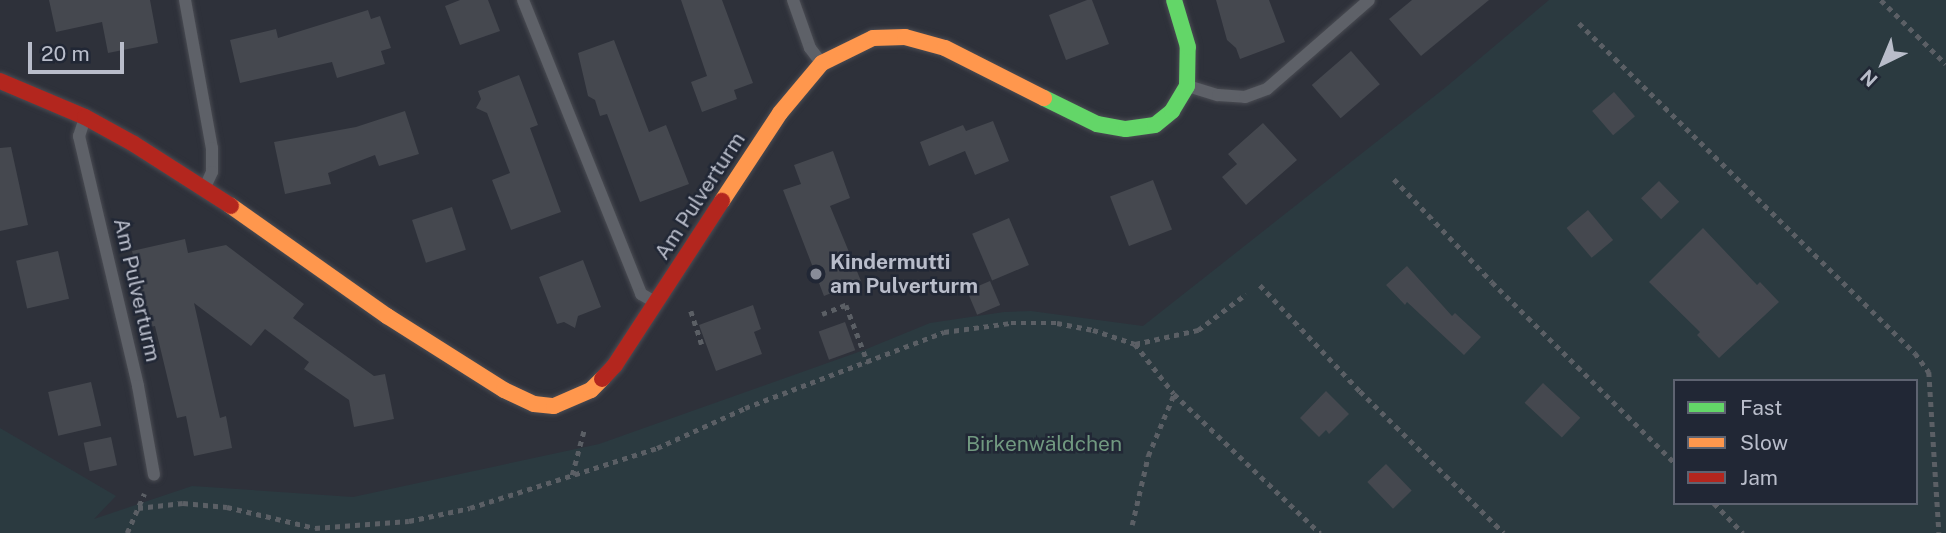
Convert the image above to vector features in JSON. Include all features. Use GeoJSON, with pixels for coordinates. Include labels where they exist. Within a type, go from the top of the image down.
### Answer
{"type":"FeatureCollection","features":[{"type":"Feature","properties":{"kind":"street"},"geometry":{"type":"LineString","coordinates":[[1174,0],[1188,47],[1187,86]]}},
{"type":"Feature","properties":{"kind":"street","name":"Am Pulverturm"},"geometry":{"type":"LineString","coordinates":[[0,81],[85,117],[204,189],[387,316],[504,390],[534,404],[554,406],[591,390],[615,365],[780,113],[822,63],[873,38],[905,37],[945,48],[1076,116],[1097,124],[1126,128],[1155,125],[1172,111],[1187,86]]}},
{"type":"Feature","properties":{"kind":"lane"},"geometry":{"type":"LineString","coordinates":[[185,0],[212,148],[212,172],[204,189]]}},
{"type":"Feature","properties":{"kind":"lane"},"geometry":{"type":"LineString","coordinates":[[523,0],[641,294],[655,302]]}},
{"type":"Feature","properties":{"kind":"lane"},"geometry":{"type":"LineString","coordinates":[[793,0],[810,48],[822,63]]}},
{"type":"Feature","properties":{"kind":"lane"},"geometry":{"type":"LineString","coordinates":[[1187,86],[1218,95],[1245,97],[1267,89],[1369,0]]}},
{"type":"Feature","properties":{"kind":"lane","name":"Am Pulverturm"},"geometry":{"type":"LineString","coordinates":[[85,117],[79,136],[138,386],[154,475]]}},
{"type":"Feature","properties":{"kind":"path"},"geometry":{"type":"LineString","coordinates":[[1881,0],[1946,64]]}},
{"type":"Feature","properties":{"kind":"path"},"geometry":{"type":"LineString","coordinates":[[1579,23],[1896,334],[1929,372],[1939,533]]}},
{"type":"Feature","properties":{"kind":"path"},"geometry":{"type":"LineString","coordinates":[[1394,179],[1492,282],[1673,461]]}},
{"type":"Feature","properties":{"kind":"path"},"geometry":{"type":"LineString","coordinates":[[1260,285],[1360,391],[1504,533]]}},
{"type":"Feature","properties":{"kind":"path"},"geometry":{"type":"LineString","coordinates":[[138,508],[183,503],[227,507],[315,528],[409,521],[470,508],[657,448],[745,408],[944,332],[1011,323],[1057,323],[1093,330],[1135,344],[1199,330],[1246,294]]}},
{"type":"Feature","properties":{"kind":"path"},"geometry":{"type":"LineString","coordinates":[[689,304],[702,344]]}},
{"type":"Feature","properties":{"kind":"path"},"geometry":{"type":"LineString","coordinates":[[822,314],[846,305],[868,363]]}},
{"type":"Feature","properties":{"kind":"path"},"geometry":{"type":"LineString","coordinates":[[1135,344],[1174,394],[1320,533]]}},
{"type":"Feature","properties":{"kind":"path"},"geometry":{"type":"LineString","coordinates":[[1132,525],[1149,456],[1174,394]]}},
{"type":"Feature","properties":{"kind":"path"},"geometry":{"type":"LineString","coordinates":[[572,476],[586,419]]}},
{"type":"Feature","properties":{"kind":"path"},"geometry":{"type":"LineString","coordinates":[[127,533],[154,475]]}},
{"type":"Feature","properties":{"kind":"path"},"geometry":{"type":"LineString","coordinates":[[1716,505],[1743,533]]}},
{"type":"Feature","properties":{"kind":"green space","name":"Birkenwäldchen"},"geometry":{"type":"Polygon","coordinates":[[[1549,0],[1946,0],[1946,533],[0,533],[0,428],[116,496],[94,519],[192,486],[353,497],[599,444],[864,350],[930,323],[1004,312],[1031,311],[1143,326],[1446,87],[1549,0]]]}},
{"type":"Feature","properties":{"kind":"building"},"geometry":{"type":"Polygon","coordinates":[[[49,0],[150,0],[158,43],[108,53],[102,22],[56,32],[49,0]]]}},
{"type":"Feature","properties":{"kind":"building"},"geometry":{"type":"Polygon","coordinates":[[[460,0],[488,0],[500,31],[460,45],[445,6],[460,0]]]}},
{"type":"Feature","properties":{"kind":"building"},"geometry":{"type":"Polygon","coordinates":[[[681,0],[722,0],[753,83],[734,90],[737,99],[702,112],[691,82],[707,76],[681,0]]]}},
{"type":"Feature","properties":{"kind":"building"},"geometry":{"type":"Polygon","coordinates":[[[1092,0],[1109,44],[1066,60],[1049,15],[1092,0]]]}},
{"type":"Feature","properties":{"kind":"building"},"geometry":{"type":"Polygon","coordinates":[[[1216,0],[1269,0],[1285,42],[1240,59],[1236,48],[1227,40],[1216,0]]]}},
{"type":"Feature","properties":{"kind":"building"},"geometry":{"type":"Polygon","coordinates":[[[1412,0],[1489,0],[1421,56],[1389,19],[1412,0]]]}},
{"type":"Feature","properties":{"kind":"building"},"geometry":{"type":"Polygon","coordinates":[[[368,10],[371,19],[380,16],[391,48],[381,51],[385,64],[337,78],[332,62],[240,83],[230,40],[276,29],[278,38],[368,10]]]}},
{"type":"Feature","properties":{"kind":"building"},"geometry":{"type":"Polygon","coordinates":[[[614,40],[649,132],[666,125],[689,184],[640,202],[607,114],[600,116],[595,100],[588,96],[578,53],[614,40]]]}},
{"type":"Feature","properties":{"kind":"building"},"geometry":{"type":"Polygon","coordinates":[[[1351,51],[1380,84],[1341,118],[1312,85],[1351,51]]]}},
{"type":"Feature","properties":{"kind":"building"},"geometry":{"type":"Polygon","coordinates":[[[519,75],[538,125],[530,128],[561,212],[511,230],[492,180],[510,173],[487,113],[476,108],[481,99],[478,91],[519,75]]]}},
{"type":"Feature","properties":{"kind":"building"},"geometry":{"type":"Polygon","coordinates":[[[1614,92],[1635,116],[1613,135],[1592,111],[1614,92]]]}},
{"type":"Feature","properties":{"kind":"building"},"geometry":{"type":"Polygon","coordinates":[[[405,111],[419,154],[379,166],[375,155],[328,173],[331,184],[285,194],[274,142],[356,127],[405,111]]]}},
{"type":"Feature","properties":{"kind":"building"},"geometry":{"type":"Polygon","coordinates":[[[993,121],[1009,161],[975,175],[965,151],[929,166],[920,142],[963,125],[966,131],[993,121]]]}},
{"type":"Feature","properties":{"kind":"building"},"geometry":{"type":"Polygon","coordinates":[[[1263,123],[1297,160],[1246,205],[1222,177],[1237,164],[1228,154],[1263,123]]]}},
{"type":"Feature","properties":{"kind":"building"},"geometry":{"type":"Polygon","coordinates":[[[11,147],[28,225],[0,231],[0,148],[11,147]]]}},
{"type":"Feature","properties":{"kind":"building"},"geometry":{"type":"Polygon","coordinates":[[[833,151],[850,198],[830,206],[861,281],[824,296],[783,190],[801,184],[794,165],[833,151]]]}},
{"type":"Feature","properties":{"kind":"building"},"geometry":{"type":"Polygon","coordinates":[[[1153,180],[1172,229],[1129,246],[1110,196],[1153,180]]]}},
{"type":"Feature","properties":{"kind":"building"},"geometry":{"type":"Polygon","coordinates":[[[1659,181],[1679,202],[1661,219],[1641,198],[1659,181]]]}},
{"type":"Feature","properties":{"kind":"building"},"geometry":{"type":"Polygon","coordinates":[[[452,207],[466,250],[426,263],[412,220],[452,207]]]}},
{"type":"Feature","properties":{"kind":"building"},"geometry":{"type":"Polygon","coordinates":[[[1588,210],[1613,240],[1592,258],[1567,228],[1588,210]]]}},
{"type":"Feature","properties":{"kind":"building"},"geometry":{"type":"Polygon","coordinates":[[[1009,218],[1029,265],[992,281],[972,234],[1009,218]]]}},
{"type":"Feature","properties":{"kind":"building"},"geometry":{"type":"Polygon","coordinates":[[[1703,228],[1757,285],[1760,282],[1779,302],[1719,358],[1697,335],[1700,332],[1649,282],[1703,228]]]}},
{"type":"Feature","properties":{"kind":"building"},"geometry":{"type":"Polygon","coordinates":[[[185,239],[188,253],[226,245],[304,304],[293,318],[374,376],[385,374],[394,419],[354,427],[349,400],[304,369],[309,362],[265,329],[251,346],[194,303],[220,418],[226,416],[232,448],[194,456],[186,416],[177,418],[155,326],[150,327],[132,251],[185,239]]]}},
{"type":"Feature","properties":{"kind":"building"},"geometry":{"type":"Polygon","coordinates":[[[58,251],[69,299],[27,308],[16,261],[58,251]]]}},
{"type":"Feature","properties":{"kind":"building"},"geometry":{"type":"Polygon","coordinates":[[[583,260],[601,307],[578,316],[575,328],[564,322],[557,324],[539,277],[583,260]]]}},
{"type":"Feature","properties":{"kind":"building"},"geometry":{"type":"Polygon","coordinates":[[[1407,266],[1452,316],[1455,313],[1481,337],[1464,355],[1407,302],[1405,305],[1386,285],[1407,266]]]}},
{"type":"Feature","properties":{"kind":"building"},"geometry":{"type":"Polygon","coordinates":[[[990,281],[1000,305],[977,315],[967,291],[990,281]]]}},
{"type":"Feature","properties":{"kind":"building"},"geometry":{"type":"Polygon","coordinates":[[[753,305],[761,329],[754,332],[762,354],[716,371],[699,325],[753,305]]]}},
{"type":"Feature","properties":{"kind":"building"},"geometry":{"type":"Polygon","coordinates":[[[845,322],[855,350],[829,360],[819,332],[845,322]]]}},
{"type":"Feature","properties":{"kind":"building"},"geometry":{"type":"Polygon","coordinates":[[[91,382],[101,426],[58,436],[48,392],[91,382]]]}},
{"type":"Feature","properties":{"kind":"building"},"geometry":{"type":"Polygon","coordinates":[[[1543,383],[1580,418],[1562,438],[1525,403],[1543,383]]]}},
{"type":"Feature","properties":{"kind":"building"},"geometry":{"type":"Polygon","coordinates":[[[1326,391],[1349,414],[1329,434],[1326,430],[1319,437],[1300,418],[1326,391]]]}},
{"type":"Feature","properties":{"kind":"building"},"geometry":{"type":"Polygon","coordinates":[[[111,437],[117,465],[90,471],[84,443],[111,437]]]}},
{"type":"Feature","properties":{"kind":"building"},"geometry":{"type":"Polygon","coordinates":[[[1386,464],[1412,491],[1393,509],[1367,482],[1386,464]]]}},
{"type":"Feature","properties":{"kind":"traffic: fast"},"geometry":{"type":"LineString","coordinates":[[1044,98],[1097,124],[1126,129],[1155,125],[1172,111],[1187,86],[1188,47],[1174,0]]}},
{"type":"Feature","properties":{"kind":"traffic: slow"},"geometry":{"type":"LineString","coordinates":[[722,201],[780,113],[822,63],[873,38],[905,37],[945,48],[1044,98]]}},
{"type":"Feature","properties":{"kind":"traffic: slow"},"geometry":{"type":"LineString","coordinates":[[231,206],[387,316],[504,390],[534,404],[554,406],[591,390],[602,379]]}},
{"type":"Feature","properties":{"kind":"traffic: jam"},"geometry":{"type":"LineString","coordinates":[[0,81],[85,117],[134,144],[231,206]]}},
{"type":"Feature","properties":{"kind":"traffic: jam"},"geometry":{"type":"LineString","coordinates":[[602,379],[615,365],[722,201]]}},
{"type":"Feature","properties":{"kind":"place","name":"Kindermutti am Pulverturm"},"geometry":{"type":"Point","coordinates":[816,274]}}]}
